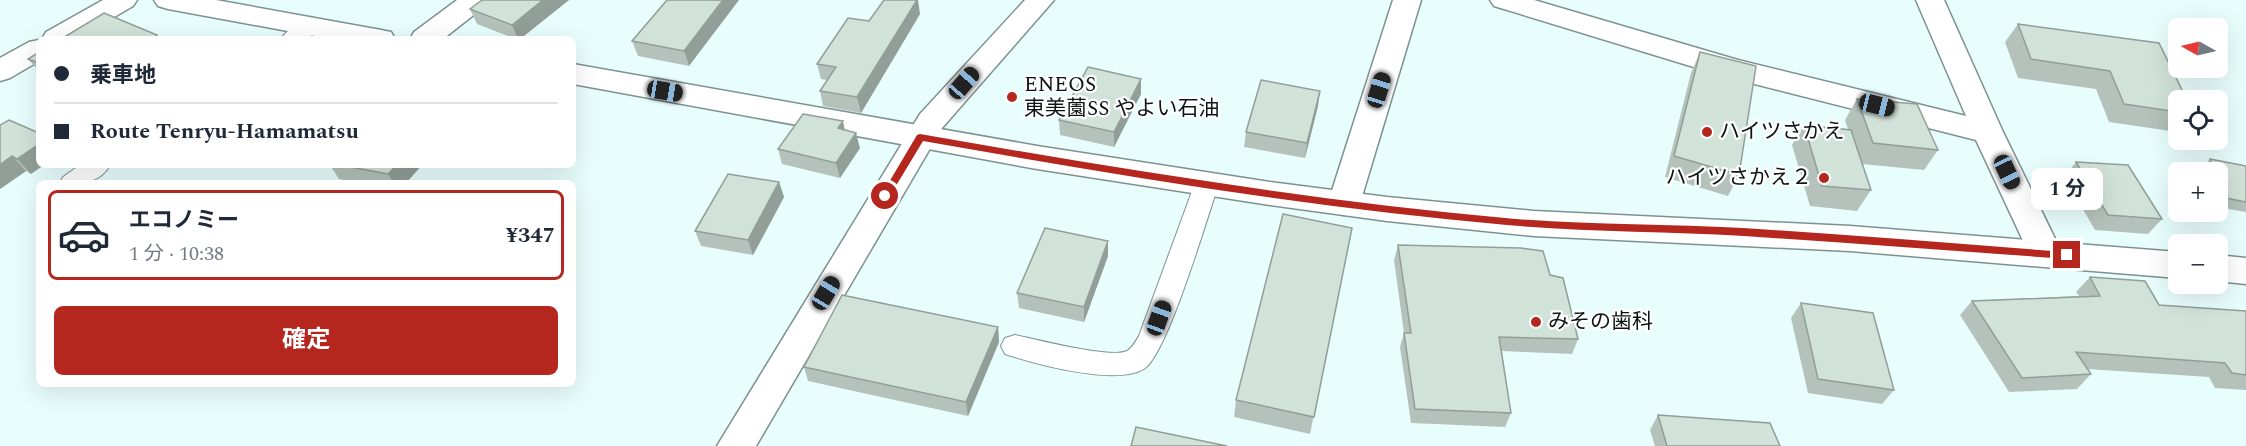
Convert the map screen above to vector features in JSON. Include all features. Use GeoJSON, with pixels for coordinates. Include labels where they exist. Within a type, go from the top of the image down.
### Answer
{"type":"FeatureCollection","features":[{"type":"Feature","properties":{"kind":"main road"},"geometry":{"type":"LineString","coordinates":[[61,36],[123,0]]}},
{"type":"Feature","properties":{"kind":"main road"},"geometry":{"type":"LineString","coordinates":[[168,0],[302,33],[342,36]]}},
{"type":"Feature","properties":{"kind":"main road"},"geometry":{"type":"LineString","coordinates":[[428,36],[475,0]]}},
{"type":"Feature","properties":{"kind":"main road"},"geometry":{"type":"LineString","coordinates":[[735,446],[920,138],[972,74],[1040,0]]}},
{"type":"Feature","properties":{"kind":"main road"},"geometry":{"type":"LineString","coordinates":[[1344,203],[1407,0]]}},
{"type":"Feature","properties":{"kind":"main road"},"geometry":{"type":"LineString","coordinates":[[1504,0],[1733,69],[1988,132]]}},
{"type":"Feature","properties":{"kind":"main road"},"geometry":{"type":"LineString","coordinates":[[1930,0],[1988,132],[2045,253]]}},
{"type":"Feature","properties":{"kind":"main road"},"geometry":{"type":"LineString","coordinates":[[0,72],[36,51]]}},
{"type":"Feature","properties":{"kind":"main road"},"geometry":{"type":"LineString","coordinates":[[576,75],[1080,165],[1344,203],[1507,222],[1623,229],[1740,232],[2045,253],[2168,264]]}},
{"type":"Feature","properties":{"kind":"main road"},"geometry":{"type":"LineString","coordinates":[[2228,269],[2246,271]]}},
{"type":"Feature","properties":{"kind":"lane"},"geometry":{"type":"LineString","coordinates":[[76,180],[94,168]]}},
{"type":"Feature","properties":{"kind":"lane"},"geometry":{"type":"LineString","coordinates":[[1015,346],[1113,363],[1130,363],[1142,354],[1150,340],[1207,183]]}},
{"type":"Feature","properties":{"kind":"building"},"geometry":{"type":"Polygon","coordinates":[[[482,0],[543,0],[512,25],[470,9],[482,0]]]}},
{"type":"Feature","properties":{"kind":"building"},"geometry":{"type":"Polygon","coordinates":[[[667,0],[723,0],[684,51],[632,41],[667,0]]]}},
{"type":"Feature","properties":{"kind":"building"},"geometry":{"type":"Polygon","coordinates":[[[884,0],[917,0],[857,97],[820,91],[836,67],[817,64],[848,18],[869,21],[884,0]]]}},
{"type":"Feature","properties":{"kind":"building"},"geometry":{"type":"Polygon","coordinates":[[[104,13],[157,35],[156,36],[66,36],[104,13]]]}},
{"type":"Feature","properties":{"kind":"building"},"geometry":{"type":"Polygon","coordinates":[[[2018,24],[2159,43],[2168,61],[2168,78],[2176,78],[2182,90],[2168,90],[2168,111],[2124,104],[2110,71],[2031,59],[2018,24]]]}},
{"type":"Feature","properties":{"kind":"building","name":"ハイツさかえ"},"geometry":{"type":"Polygon","coordinates":[[[1700,52],[1756,66],[1739,175],[1674,156],[1700,52]]]}},
{"type":"Feature","properties":{"kind":"building"},"geometry":{"type":"Polygon","coordinates":[[[36,54],[36,62],[28,59],[36,54]]]}},
{"type":"Feature","properties":{"kind":"building"},"geometry":{"type":"Polygon","coordinates":[[[1088,67],[1141,79],[1114,132],[1059,120],[1088,67]]]}},
{"type":"Feature","properties":{"kind":"building"},"geometry":{"type":"Polygon","coordinates":[[[1261,80],[1320,91],[1307,143],[1246,132],[1261,80]]]}},
{"type":"Feature","properties":{"kind":"building"},"geometry":{"type":"Polygon","coordinates":[[[1857,99],[1917,104],[1938,150],[1873,143],[1857,99]]]}},
{"type":"Feature","properties":{"kind":"building"},"geometry":{"type":"Polygon","coordinates":[[[803,114],[843,121],[838,128],[856,133],[836,163],[778,149],[803,114]]]}},
{"type":"Feature","properties":{"kind":"building"},"geometry":{"type":"Polygon","coordinates":[[[9,120],[36,132],[36,146],[17,159],[12,156],[0,165],[0,125],[9,120]]]}},
{"type":"Feature","properties":{"kind":"building"},"geometry":{"type":"Polygon","coordinates":[[[1804,125],[1851,130],[1871,190],[1822,186],[1804,125]]]}},
{"type":"Feature","properties":{"kind":"building"},"geometry":{"type":"Polygon","coordinates":[[[2076,162],[2128,165],[2162,219],[2108,215],[2076,162]]]}},
{"type":"Feature","properties":{"kind":"building"},"geometry":{"type":"Polygon","coordinates":[[[2228,162],[2246,166],[2246,202],[2228,198],[2228,162]]]}},
{"type":"Feature","properties":{"kind":"building"},"geometry":{"type":"Polygon","coordinates":[[[356,168],[394,168],[388,174],[356,168]]]}},
{"type":"Feature","properties":{"kind":"building"},"geometry":{"type":"Polygon","coordinates":[[[728,174],[779,182],[748,240],[695,231],[728,174]]]}},
{"type":"Feature","properties":{"kind":"building"},"geometry":{"type":"Polygon","coordinates":[[[1283,214],[1352,228],[1314,417],[1236,400],[1283,214]]]}},
{"type":"Feature","properties":{"kind":"building"},"geometry":{"type":"Polygon","coordinates":[[[1045,228],[1108,241],[1084,307],[1017,293],[1045,228]]]}},
{"type":"Feature","properties":{"kind":"building"},"geometry":{"type":"Polygon","coordinates":[[[1398,245],[1521,248],[1543,251],[1550,275],[1563,278],[1578,339],[1499,337],[1511,413],[1415,409],[1404,333],[1411,333],[1398,245]]]}},
{"type":"Feature","properties":{"kind":"building"},"geometry":{"type":"Polygon","coordinates":[[[2090,277],[2145,281],[2159,305],[2246,311],[2246,375],[2232,373],[2225,363],[2076,352],[2091,374],[2022,378],[1972,301],[2100,296],[2090,277]]]}},
{"type":"Feature","properties":{"kind":"building"},"geometry":{"type":"Polygon","coordinates":[[[842,295],[998,327],[966,402],[804,367],[842,295]]]}},
{"type":"Feature","properties":{"kind":"building"},"geometry":{"type":"Polygon","coordinates":[[[1801,303],[1873,313],[1894,390],[1818,379],[1801,303]]]}},
{"type":"Feature","properties":{"kind":"building"},"geometry":{"type":"Polygon","coordinates":[[[1658,415],[1770,423],[1780,446],[1667,446],[1658,415]]]}},
{"type":"Feature","properties":{"kind":"building"},"geometry":{"type":"Polygon","coordinates":[[[1136,427],[1227,446],[1131,446],[1136,427]]]}},
{"type":"Feature","properties":{"kind":"place","name":"ENEOS 東美薗SS やよい石油"},"geometry":{"type":"Point","coordinates":[1012,97]}},
{"type":"Feature","properties":{"kind":"place","name":"ハイツさかえ"},"geometry":{"type":"Point","coordinates":[1707,132]}},
{"type":"Feature","properties":{"kind":"place","name":"ハイツさかえ２"},"geometry":{"type":"Point","coordinates":[1824,178]}},
{"type":"Feature","properties":{"kind":"place","name":"みその歯科"},"geometry":{"type":"Point","coordinates":[1536,322]}},
{"type":"Feature","properties":{"kind":"route"},"geometry":{"type":"LineString","coordinates":[[885,196],[920,138],[1080,165],[1344,203],[1507,222],[1623,229],[1740,232],[2067,255]]}}]}
